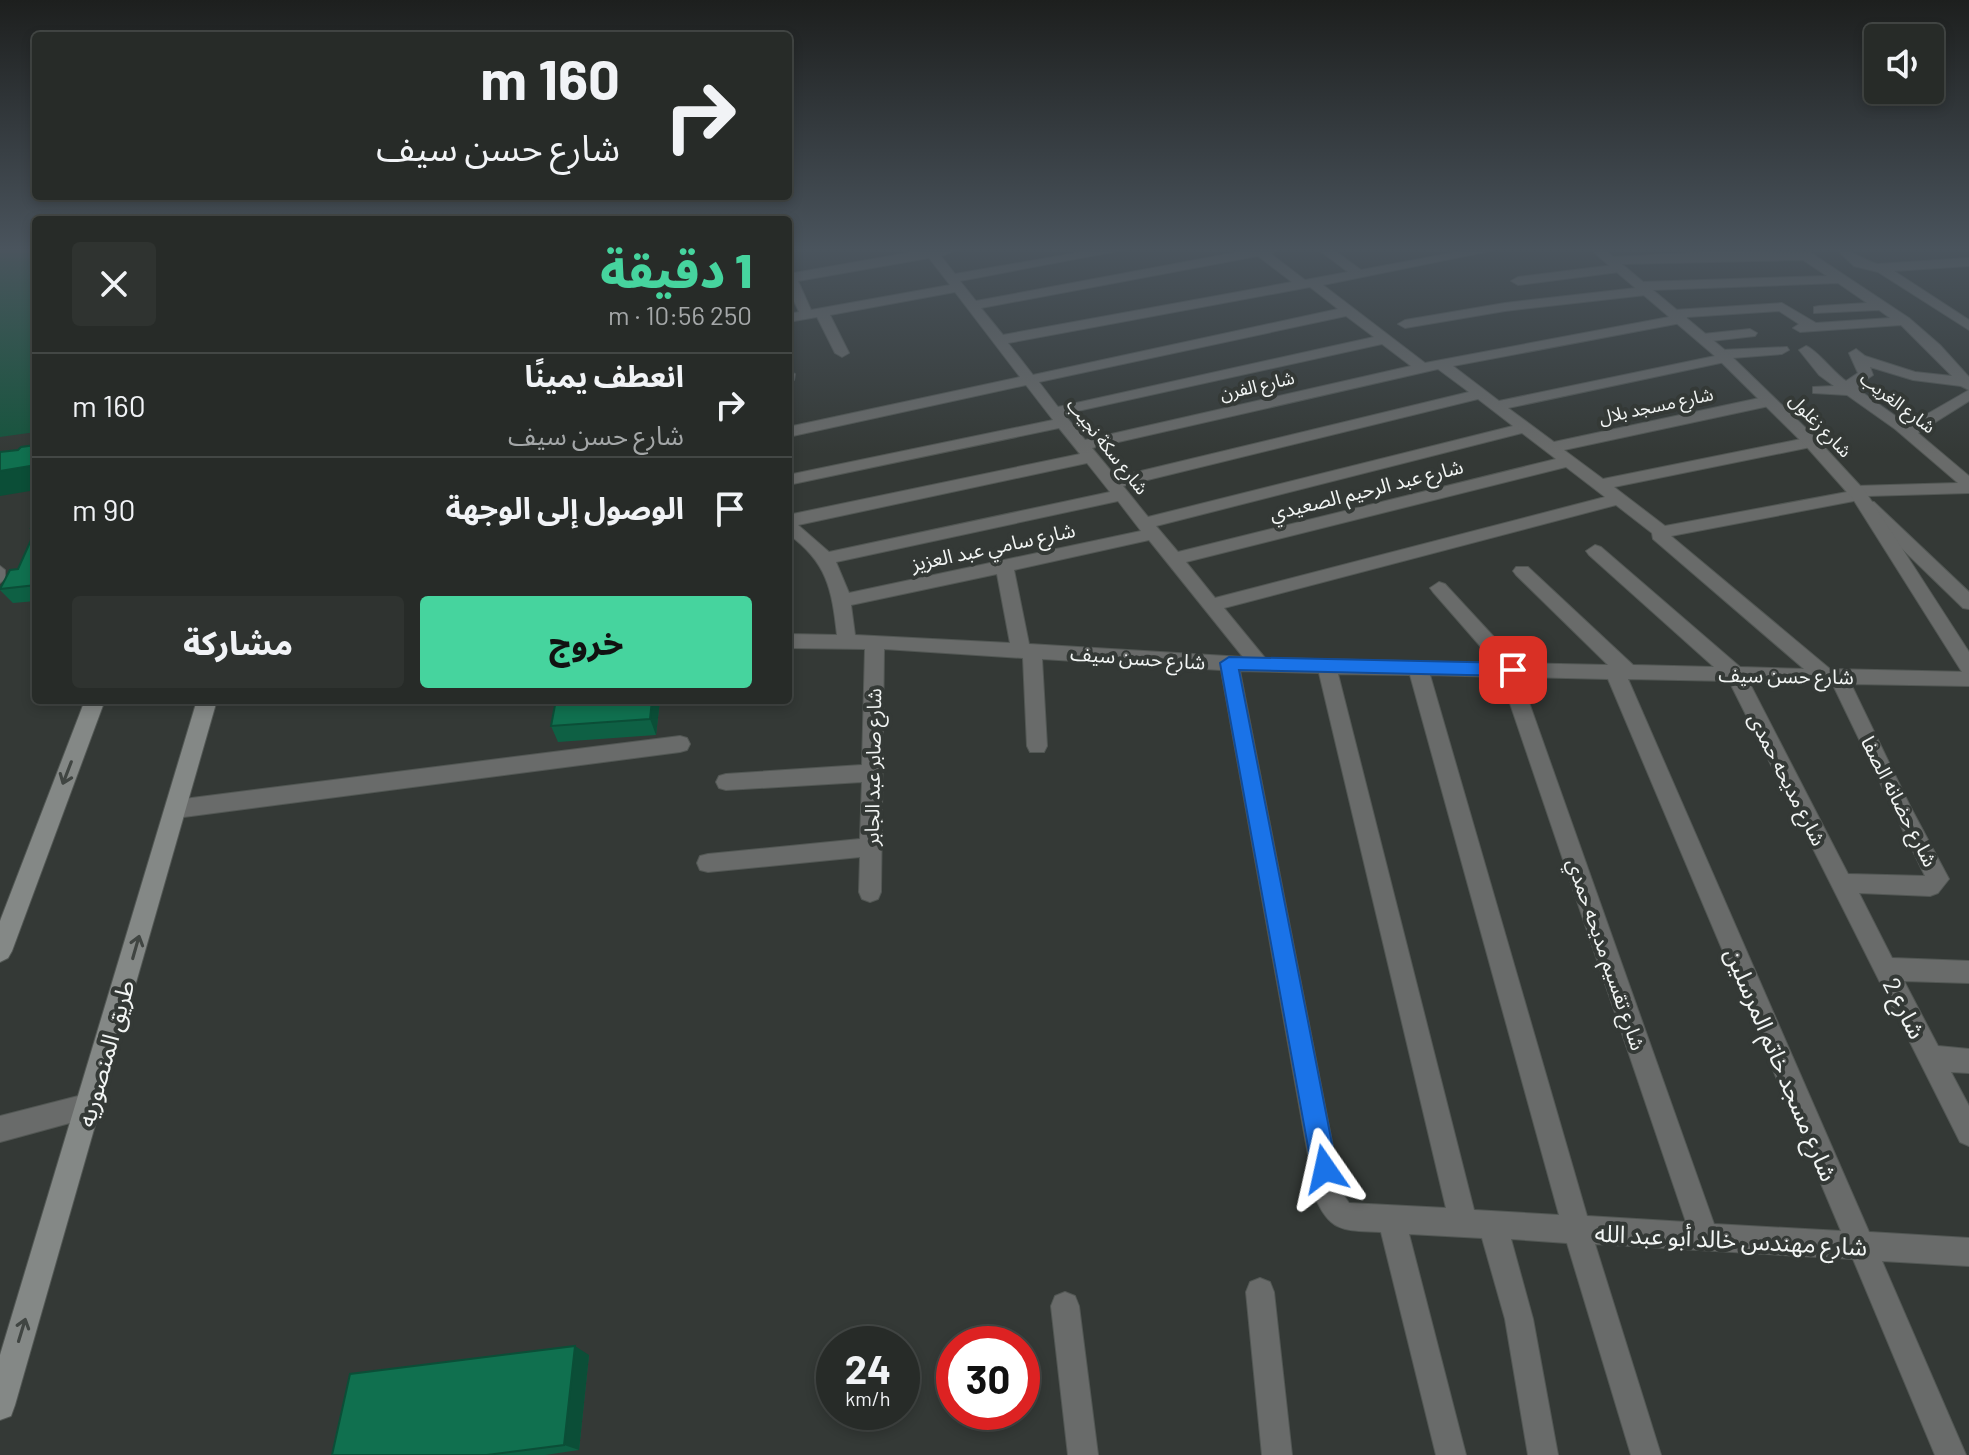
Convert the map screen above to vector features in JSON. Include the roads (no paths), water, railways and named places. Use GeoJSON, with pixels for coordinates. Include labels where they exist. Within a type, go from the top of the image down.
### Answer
{"type":"FeatureCollection","features":[{"type":"Feature","properties":{"kind":"main road"},"geometry":{"type":"LineString","coordinates":[[0,951],[93,704]]}},
{"type":"Feature","properties":{"kind":"main road","name":"طريق المنصوريه"},"geometry":{"type":"LineString","coordinates":[[0,1405],[206,704]]}},
{"type":"Feature","properties":{"kind":"street"},"geometry":{"type":"LineString","coordinates":[[818,318],[842,353]]}},
{"type":"Feature","properties":{"kind":"street","name":"شارع سكة نجيب"},"geometry":{"type":"LineString","coordinates":[[984,318],[1058,418],[1260,665]]}},
{"type":"Feature","properties":{"kind":"street"},"geometry":{"type":"LineString","coordinates":[[1001,340],[1122,318]]}},
{"type":"Feature","properties":{"kind":"street"},"geometry":{"type":"LineString","coordinates":[[792,431],[1316,318]]}},
{"type":"Feature","properties":{"kind":"street"},"geometry":{"type":"LineString","coordinates":[[1358,318],[1422,368]]}},
{"type":"Feature","properties":{"kind":"street"},"geometry":{"type":"LineString","coordinates":[[1405,324],[1441,318]]}},
{"type":"Feature","properties":{"kind":"street","name":"شارع الفرن"},"geometry":{"type":"LineString","coordinates":[[792,522],[1422,368],[1669,318]]}},
{"type":"Feature","properties":{"kind":"street","name":"شارع زغلول"},"geometry":{"type":"LineString","coordinates":[[1680,318],[1811,442],[1858,495],[1969,667]]}},
{"type":"Feature","properties":{"kind":"street","name":"شارع الفرن"},"geometry":{"type":"LineString","coordinates":[[1800,318],[1813,327]]}},
{"type":"Feature","properties":{"kind":"street"},"geometry":{"type":"LineString","coordinates":[[1899,318],[1968,388]]}},
{"type":"Feature","properties":{"kind":"street"},"geometry":{"type":"LineString","coordinates":[[1796,328],[1904,321]]}},
{"type":"Feature","properties":{"kind":"street"},"geometry":{"type":"LineString","coordinates":[[1703,338],[1750,333]]}},
{"type":"Feature","properties":{"kind":"street"},"geometry":{"type":"LineString","coordinates":[[792,479],[1385,339]]}},
{"type":"Feature","properties":{"kind":"street"},"geometry":{"type":"LineString","coordinates":[[1495,406],[1723,356],[1782,350]]}},
{"type":"Feature","properties":{"kind":"street","name":"شارع الغريب"},"geometry":{"type":"LineString","coordinates":[[1806,350],[1816,365],[1908,433],[1969,486]]}},
{"type":"Feature","properties":{"kind":"street"},"geometry":{"type":"LineString","coordinates":[[1818,390],[1851,391],[1853,382],[1866,375],[1858,356],[1913,376],[1968,388]]}},
{"type":"Feature","properties":{"kind":"street"},"geometry":{"type":"LineString","coordinates":[[1441,364],[1662,532],[1858,495],[1969,486]]}},
{"type":"Feature","properties":{"kind":"street"},"geometry":{"type":"LineString","coordinates":[[1908,433],[1968,388]]}},
{"type":"Feature","properties":{"kind":"street"},"geometry":{"type":"LineString","coordinates":[[827,558],[1117,489],[1480,394]]}},
{"type":"Feature","properties":{"kind":"street","name":"شارع مسجد بلال"},"geometry":{"type":"LineString","coordinates":[[1551,448],[1769,401]]}},
{"type":"Feature","properties":{"kind":"street","name":"شارع سامي عبد العزيز"},"geometry":{"type":"LineString","coordinates":[[842,601],[1004,566],[1525,428]]}},
{"type":"Feature","properties":{"kind":"street"},"geometry":{"type":"LineString","coordinates":[[1600,485],[1811,442]]}},
{"type":"Feature","properties":{"kind":"street","name":"شارع عبد الرحيم الصعيدي"},"geometry":{"type":"LineString","coordinates":[[1174,559],[1568,461]]}},
{"type":"Feature","properties":{"kind":"street"},"geometry":{"type":"LineString","coordinates":[[1858,495],[1969,603]]}},
{"type":"Feature","properties":{"kind":"street"},"geometry":{"type":"LineString","coordinates":[[1212,605],[1618,499]]}},
{"type":"Feature","properties":{"kind":"street"},"geometry":{"type":"LineString","coordinates":[[792,526],[817,546],[835,572],[847,642]]}},
{"type":"Feature","properties":{"kind":"street"},"geometry":{"type":"LineString","coordinates":[[1662,532],[1659,535],[1661,538],[1831,676]]}},
{"type":"Feature","properties":{"kind":"street"},"geometry":{"type":"LineString","coordinates":[[1595,551],[1735,674]]}},
{"type":"Feature","properties":{"kind":"street"},"geometry":{"type":"LineString","coordinates":[[1004,566],[1026,650],[1037,746]]}},
{"type":"Feature","properties":{"kind":"street"},"geometry":{"type":"LineString","coordinates":[[1522,571],[1622,672]]}},
{"type":"Feature","properties":{"kind":"street"},"geometry":{"type":"LineString","coordinates":[[1439,588],[1510,670]]}},
{"type":"Feature","properties":{"kind":"street","name":"شارع حسن سيف"},"geometry":{"type":"LineString","coordinates":[[792,641],[875,642],[1260,665],[1969,679]]}},
{"type":"Feature","properties":{"kind":"street","name":"شارع صابر عبد الجابر"},"geometry":{"type":"LineString","coordinates":[[870,892],[875,642]]}},
{"type":"Feature","properties":{"kind":"street","name":"شارع مهندس خالد أبو عبد الله"},"geometry":{"type":"LineString","coordinates":[[1229,663],[1330,1199],[1337,1211],[1349,1218],[1392,1221],[1969,1252]]}},
{"type":"Feature","properties":{"kind":"street"},"geometry":{"type":"LineString","coordinates":[[1327,666],[1479,1225],[1519,1319],[1543,1455]]}},
{"type":"Feature","properties":{"kind":"street"},"geometry":{"type":"LineString","coordinates":[[1418,668],[1577,1231],[1646,1455]]}},
{"type":"Feature","properties":{"kind":"street","name":"شارع تقسيم مديحه حمدي"},"geometry":{"type":"LineString","coordinates":[[1510,670],[1705,1238]]}},
{"type":"Feature","properties":{"kind":"street","name":"شارع مسجد خاتم المرسلين"},"geometry":{"type":"LineString","coordinates":[[1622,672],[1860,1246],[1951,1455]]}},
{"type":"Feature","properties":{"kind":"street","name":"شارع مديحه حمدى"},"geometry":{"type":"LineString","coordinates":[[1735,674],[1841,883]]}},
{"type":"Feature","properties":{"kind":"street","name":"شارع حضانه الصفا"},"geometry":{"type":"LineString","coordinates":[[1831,676],[1938,879],[1930,886],[1841,883]]}},
{"type":"Feature","properties":{"kind":"street"},"geometry":{"type":"LineString","coordinates":[[176,809],[680,744]]}},
{"type":"Feature","properties":{"kind":"street"},"geometry":{"type":"LineString","coordinates":[[726,782],[872,773]]}},
{"type":"Feature","properties":{"kind":"street"},"geometry":{"type":"LineString","coordinates":[[708,863],[870,847]]}},
{"type":"Feature","properties":{"kind":"street","name":"شارع 2"},"geometry":{"type":"LineString","coordinates":[[1841,883],[1969,1133]]}},
{"type":"Feature","properties":{"kind":"street"},"geometry":{"type":"LineString","coordinates":[[1885,969],[1969,972]]}},
{"type":"Feature","properties":{"kind":"street"},"geometry":{"type":"LineString","coordinates":[[1931,1058],[1969,1061]]}},
{"type":"Feature","properties":{"kind":"street"},"geometry":{"type":"LineString","coordinates":[[0,1129],[90,1106]]}},
{"type":"Feature","properties":{"kind":"street"},"geometry":{"type":"LineString","coordinates":[[1392,1221],[1451,1455]]}},
{"type":"Feature","properties":{"kind":"street"},"geometry":{"type":"LineString","coordinates":[[1260,1292],[1277,1455]]}},
{"type":"Feature","properties":{"kind":"street"},"geometry":{"type":"LineString","coordinates":[[1065,1306],[1083,1455]]}},
{"type":"Feature","properties":{"kind":"lane"},"geometry":{"type":"LineString","coordinates":[[0,570],[0,579]]}}]}
